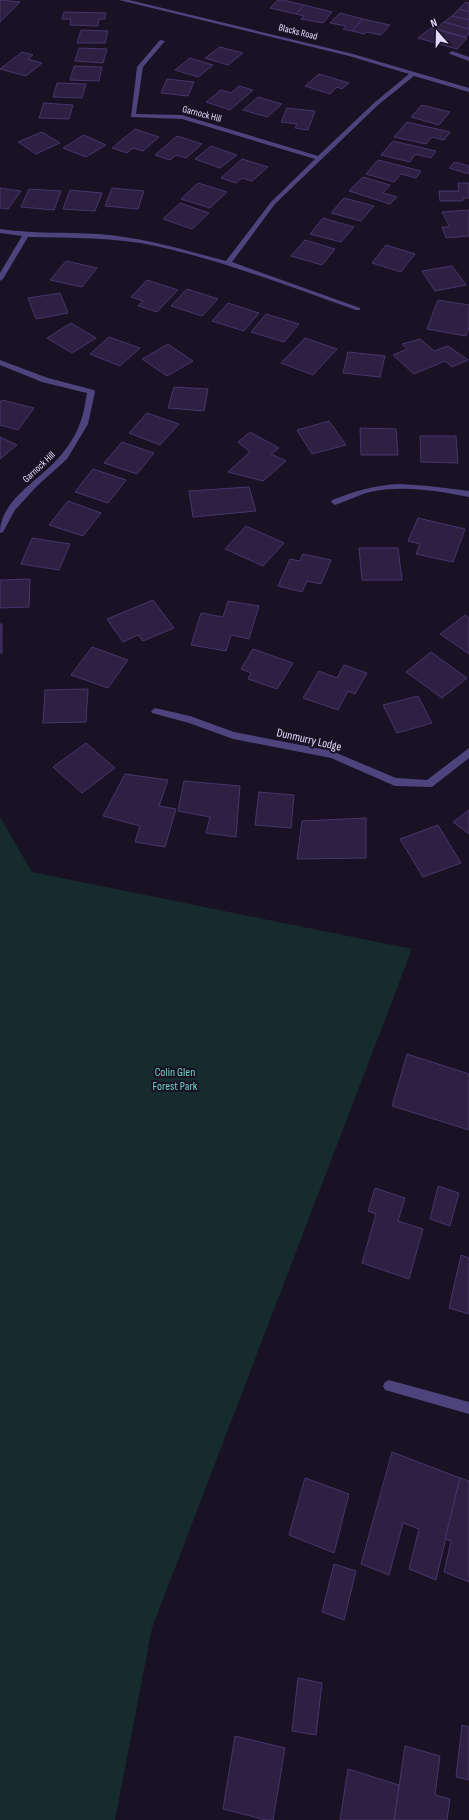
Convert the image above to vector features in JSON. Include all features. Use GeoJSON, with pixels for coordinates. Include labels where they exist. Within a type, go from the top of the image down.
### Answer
{"type":"FeatureCollection","features":[{"type":"Feature","properties":{"kind":"street","name":"Blacks Road"},"geometry":{"type":"LineString","coordinates":[[122,0],[134,1],[290,39],[414,73],[469,90]]}},
{"type":"Feature","properties":{"kind":"street","name":"Garnock Hill"},"geometry":{"type":"LineString","coordinates":[[162,41],[140,67],[133,116],[182,118],[320,159]]}},
{"type":"Feature","properties":{"kind":"street"},"geometry":{"type":"LineString","coordinates":[[452,54],[469,59]]}},
{"type":"Feature","properties":{"kind":"street"},"geometry":{"type":"LineString","coordinates":[[228,263],[274,203],[376,104],[414,73]]}},
{"type":"Feature","properties":{"kind":"street"},"geometry":{"type":"LineString","coordinates":[[0,231],[26,235],[98,236],[155,244],[228,263],[358,309]]}},
{"type":"Feature","properties":{"kind":"street"},"geometry":{"type":"LineString","coordinates":[[0,279],[26,235]]}},
{"type":"Feature","properties":{"kind":"street","name":"Garnock Hill"},"geometry":{"type":"LineString","coordinates":[[0,362],[45,380],[91,392],[84,424],[64,457],[12,508],[0,530]]}},
{"type":"Feature","properties":{"kind":"street"},"geometry":{"type":"LineString","coordinates":[[336,502],[362,491],[402,487],[469,494]]}},
{"type":"Feature","properties":{"kind":"street","name":"Dunmurry Lodge"},"geometry":{"type":"LineString","coordinates":[[155,711],[190,720],[233,735],[332,755],[395,782],[429,784],[469,752]]}},
{"type":"Feature","properties":{"kind":"street"},"geometry":{"type":"LineString","coordinates":[[389,1386],[469,1408]]}},
{"type":"Feature","properties":{"kind":"green space","name":"Colin Glen Forest Park"},"geometry":{"type":"Polygon","coordinates":[[[0,817],[32,872],[412,949],[152,1628],[115,1820],[0,1820],[0,817]]]}},
{"type":"Feature","properties":{"kind":"building"},"geometry":{"type":"Polygon","coordinates":[[[278,0],[304,5],[296,14],[270,8],[278,0]]]}},
{"type":"Feature","properties":{"kind":"building"},"geometry":{"type":"Polygon","coordinates":[[[0,1],[20,2],[0,22],[0,1]]]}},
{"type":"Feature","properties":{"kind":"building"},"geometry":{"type":"Polygon","coordinates":[[[466,2],[469,3],[469,12],[459,9],[466,2]]]}},
{"type":"Feature","properties":{"kind":"building"},"geometry":{"type":"Polygon","coordinates":[[[304,5],[332,12],[323,23],[301,19],[304,16],[296,14],[304,5]]]}},
{"type":"Feature","properties":{"kind":"building"},"geometry":{"type":"Polygon","coordinates":[[[459,9],[469,12],[469,20],[452,16],[459,9]]]}},
{"type":"Feature","properties":{"kind":"building"},"geometry":{"type":"Polygon","coordinates":[[[64,12],[106,13],[105,19],[99,19],[98,26],[70,25],[71,19],[62,19],[64,12]]]}},
{"type":"Feature","properties":{"kind":"building"},"geometry":{"type":"Polygon","coordinates":[[[340,13],[363,19],[352,31],[343,29],[346,26],[330,23],[340,13]]]}},
{"type":"Feature","properties":{"kind":"building"},"geometry":{"type":"Polygon","coordinates":[[[452,16],[469,20],[469,29],[444,22],[452,16]]]}},
{"type":"Feature","properties":{"kind":"building"},"geometry":{"type":"Polygon","coordinates":[[[363,19],[390,25],[381,35],[367,32],[364,34],[352,31],[363,19]]]}},
{"type":"Feature","properties":{"kind":"building"},"geometry":{"type":"Polygon","coordinates":[[[444,22],[469,29],[469,34],[465,37],[436,29],[444,22]]]}},
{"type":"Feature","properties":{"kind":"building"},"geometry":{"type":"Polygon","coordinates":[[[431,28],[467,38],[457,49],[418,38],[431,28]]]}},
{"type":"Feature","properties":{"kind":"building"},"geometry":{"type":"Polygon","coordinates":[[[81,30],[108,31],[105,43],[77,43],[81,30]]]}},
{"type":"Feature","properties":{"kind":"building"},"geometry":{"type":"Polygon","coordinates":[[[220,47],[243,53],[228,65],[205,58],[220,47]]]}},
{"type":"Feature","properties":{"kind":"building"},"geometry":{"type":"Polygon","coordinates":[[[79,48],[107,49],[103,63],[75,61],[79,48]]]}},
{"type":"Feature","properties":{"kind":"building"},"geometry":{"type":"Polygon","coordinates":[[[22,52],[33,55],[28,59],[42,63],[26,76],[0,69],[22,52]]]}},
{"type":"Feature","properties":{"kind":"building"},"geometry":{"type":"Polygon","coordinates":[[[190,58],[213,65],[198,77],[175,70],[190,58]]]}},
{"type":"Feature","properties":{"kind":"building"},"geometry":{"type":"Polygon","coordinates":[[[74,66],[102,67],[99,81],[70,80],[74,66]]]}},
{"type":"Feature","properties":{"kind":"building"},"geometry":{"type":"Polygon","coordinates":[[[319,74],[349,83],[342,89],[337,87],[330,94],[305,86],[319,74]]]}},
{"type":"Feature","properties":{"kind":"building"},"geometry":{"type":"Polygon","coordinates":[[[167,79],[194,82],[188,96],[161,93],[167,79]]]}},
{"type":"Feature","properties":{"kind":"building"},"geometry":{"type":"Polygon","coordinates":[[[57,83],[86,84],[82,98],[53,97],[57,83]]]}},
{"type":"Feature","properties":{"kind":"building"},"geometry":{"type":"Polygon","coordinates":[[[239,86],[253,90],[230,110],[206,102],[221,90],[231,93],[239,86]]]}},
{"type":"Feature","properties":{"kind":"building"},"geometry":{"type":"Polygon","coordinates":[[[258,97],[282,104],[267,117],[243,110],[258,97]]]}},
{"type":"Feature","properties":{"kind":"building"},"geometry":{"type":"Polygon","coordinates":[[[44,103],[73,105],[69,119],[39,118],[44,103]]]}},
{"type":"Feature","properties":{"kind":"building"},"geometry":{"type":"Polygon","coordinates":[[[422,105],[450,112],[439,125],[411,117],[422,105]]]}},
{"type":"Feature","properties":{"kind":"building"},"geometry":{"type":"Polygon","coordinates":[[[287,108],[315,111],[308,130],[295,128],[297,124],[281,122],[287,108]]]}},
{"type":"Feature","properties":{"kind":"building"},"geometry":{"type":"Polygon","coordinates":[[[407,122],[450,132],[444,140],[432,137],[426,144],[394,137],[407,122]]]}},
{"type":"Feature","properties":{"kind":"building"},"geometry":{"type":"Polygon","coordinates":[[[135,129],[159,137],[143,151],[133,148],[127,153],[112,148],[135,129]]]}},
{"type":"Feature","properties":{"kind":"building"},"geometry":{"type":"Polygon","coordinates":[[[42,132],[60,143],[36,154],[18,142],[42,132]]]}},
{"type":"Feature","properties":{"kind":"building"},"geometry":{"type":"Polygon","coordinates":[[[84,135],[106,145],[86,157],[63,148],[84,135]]]}},
{"type":"Feature","properties":{"kind":"building"},"geometry":{"type":"Polygon","coordinates":[[[177,136],[202,144],[186,158],[176,155],[170,160],[155,155],[177,136]]]}},
{"type":"Feature","properties":{"kind":"building"},"geometry":{"type":"Polygon","coordinates":[[[393,141],[436,151],[431,158],[415,154],[410,162],[381,155],[393,141]]]}},
{"type":"Feature","properties":{"kind":"building"},"geometry":{"type":"Polygon","coordinates":[[[211,146],[237,155],[220,168],[195,159],[211,146]]]}},
{"type":"Feature","properties":{"kind":"building"},"geometry":{"type":"Polygon","coordinates":[[[242,159],[268,167],[252,181],[242,178],[236,183],[221,178],[242,159]]]}},
{"type":"Feature","properties":{"kind":"building"},"geometry":{"type":"Polygon","coordinates":[[[378,160],[421,171],[416,178],[401,174],[394,182],[366,174],[378,160]]]}},
{"type":"Feature","properties":{"kind":"building"},"geometry":{"type":"Polygon","coordinates":[[[455,162],[469,166],[469,174],[449,168],[455,162]]]}},
{"type":"Feature","properties":{"kind":"building"},"geometry":{"type":"Polygon","coordinates":[[[363,177],[390,185],[383,193],[397,197],[390,204],[349,191],[363,177]]]}},
{"type":"Feature","properties":{"kind":"building"},"geometry":{"type":"Polygon","coordinates":[[[198,183],[227,192],[210,208],[181,199],[198,183]]]}},
{"type":"Feature","properties":{"kind":"building"},"geometry":{"type":"Polygon","coordinates":[[[458,183],[469,183],[469,198],[463,198],[463,201],[440,201],[439,191],[459,191],[458,183]]]}},
{"type":"Feature","properties":{"kind":"building"},"geometry":{"type":"Polygon","coordinates":[[[0,188],[21,191],[8,209],[0,208],[0,188]]]}},
{"type":"Feature","properties":{"kind":"building"},"geometry":{"type":"Polygon","coordinates":[[[112,188],[144,191],[138,209],[105,206],[112,188]]]}},
{"type":"Feature","properties":{"kind":"building"},"geometry":{"type":"Polygon","coordinates":[[[29,189],[61,191],[54,210],[21,207],[29,189]]]}},
{"type":"Feature","properties":{"kind":"building"},"geometry":{"type":"Polygon","coordinates":[[[70,190],[102,193],[95,211],[63,209],[70,190]]]}},
{"type":"Feature","properties":{"kind":"building"},"geometry":{"type":"Polygon","coordinates":[[[344,198],[374,206],[361,221],[331,213],[344,198]]]}},
{"type":"Feature","properties":{"kind":"building"},"geometry":{"type":"Polygon","coordinates":[[[180,203],[209,213],[192,229],[163,219],[180,203]]]}},
{"type":"Feature","properties":{"kind":"building"},"geometry":{"type":"Polygon","coordinates":[[[469,210],[469,236],[446,238],[442,227],[450,227],[442,212],[469,210]]]}},
{"type":"Feature","properties":{"kind":"building"},"geometry":{"type":"Polygon","coordinates":[[[323,218],[354,227],[341,242],[310,234],[323,218]]]}},
{"type":"Feature","properties":{"kind":"building"},"geometry":{"type":"Polygon","coordinates":[[[305,240],[335,249],[322,265],[291,256],[305,240]]]}},
{"type":"Feature","properties":{"kind":"building"},"geometry":{"type":"Polygon","coordinates":[[[386,245],[415,254],[401,272],[372,263],[386,245]]]}},
{"type":"Feature","properties":{"kind":"building"},"geometry":{"type":"Polygon","coordinates":[[[66,261],[97,268],[82,287],[50,280],[66,261]]]}},
{"type":"Feature","properties":{"kind":"building"},"geometry":{"type":"Polygon","coordinates":[[[452,266],[466,285],[435,291],[422,271],[452,266]]]}},
{"type":"Feature","properties":{"kind":"building"},"geometry":{"type":"Polygon","coordinates":[[[147,280],[178,290],[157,312],[138,306],[143,301],[131,297],[147,280]]]}},
{"type":"Feature","properties":{"kind":"building"},"geometry":{"type":"Polygon","coordinates":[[[187,289],[218,299],[202,316],[171,306],[187,289]]]}},
{"type":"Feature","properties":{"kind":"building"},"geometry":{"type":"Polygon","coordinates":[[[60,293],[68,313],[36,319],[28,298],[60,293]]]}},
{"type":"Feature","properties":{"kind":"building"},"geometry":{"type":"Polygon","coordinates":[[[438,300],[469,305],[469,327],[466,336],[427,329],[438,300]]]}},
{"type":"Feature","properties":{"kind":"building"},"geometry":{"type":"Polygon","coordinates":[[[228,303],[259,313],[244,331],[212,321],[228,303]]]}},
{"type":"Feature","properties":{"kind":"building"},"geometry":{"type":"Polygon","coordinates":[[[266,314],[299,324],[284,342],[251,332],[266,314]]]}},
{"type":"Feature","properties":{"kind":"building"},"geometry":{"type":"Polygon","coordinates":[[[71,323],[96,338],[72,353],[47,338],[71,323]]]}},
{"type":"Feature","properties":{"kind":"building"},"geometry":{"type":"Polygon","coordinates":[[[109,337],[140,348],[120,366],[90,354],[109,337]]]}},
{"type":"Feature","properties":{"kind":"building"},"geometry":{"type":"Polygon","coordinates":[[[305,338],[337,349],[313,375],[281,363],[305,338]]]}},
{"type":"Feature","properties":{"kind":"building"},"geometry":{"type":"Polygon","coordinates":[[[420,339],[434,351],[448,346],[468,360],[452,367],[445,361],[414,374],[393,355],[407,349],[402,344],[420,339]]]}},
{"type":"Feature","properties":{"kind":"building"},"geometry":{"type":"Polygon","coordinates":[[[168,344],[193,361],[167,376],[142,359],[168,344]]]}},
{"type":"Feature","properties":{"kind":"building"},"geometry":{"type":"Polygon","coordinates":[[[348,352],[385,356],[380,377],[343,373],[348,352]]]}},
{"type":"Feature","properties":{"kind":"building"},"geometry":{"type":"Polygon","coordinates":[[[174,387],[208,389],[204,411],[168,408],[174,387]]]}},
{"type":"Feature","properties":{"kind":"building"},"geometry":{"type":"Polygon","coordinates":[[[2,400],[34,408],[18,430],[0,425],[0,402],[2,400]]]}},
{"type":"Feature","properties":{"kind":"building"},"geometry":{"type":"Polygon","coordinates":[[[147,413],[179,424],[160,445],[129,433],[147,413]]]}},
{"type":"Feature","properties":{"kind":"building"},"geometry":{"type":"Polygon","coordinates":[[[329,421],[346,445],[312,454],[297,430],[329,421]]]}},
{"type":"Feature","properties":{"kind":"building"},"geometry":{"type":"Polygon","coordinates":[[[360,428],[396,429],[398,455],[361,455],[360,428]]]}},
{"type":"Feature","properties":{"kind":"building"},"geometry":{"type":"Polygon","coordinates":[[[250,432],[279,448],[271,454],[286,461],[263,481],[228,472],[250,452],[238,442],[250,432]]]}},
{"type":"Feature","properties":{"kind":"building"},"geometry":{"type":"Polygon","coordinates":[[[420,436],[456,436],[458,463],[421,462],[420,436]]]}},
{"type":"Feature","properties":{"kind":"building"},"geometry":{"type":"Polygon","coordinates":[[[0,437],[17,445],[0,459],[0,437]]]}},
{"type":"Feature","properties":{"kind":"building"},"geometry":{"type":"Polygon","coordinates":[[[122,442],[154,453],[137,474],[104,463],[122,442]]]}},
{"type":"Feature","properties":{"kind":"building"},"geometry":{"type":"Polygon","coordinates":[[[93,469],[126,480],[108,503],[75,492],[93,469]]]}},
{"type":"Feature","properties":{"kind":"building"},"geometry":{"type":"Polygon","coordinates":[[[249,487],[256,511],[193,517],[189,491],[249,487]]]}},
{"type":"Feature","properties":{"kind":"building"},"geometry":{"type":"Polygon","coordinates":[[[68,501],[101,513],[83,536],[49,525],[68,501]]]}},
{"type":"Feature","properties":{"kind":"building"},"geometry":{"type":"Polygon","coordinates":[[[418,518],[465,529],[453,562],[416,554],[420,544],[408,541],[418,518]]]}},
{"type":"Feature","properties":{"kind":"building"},"geometry":{"type":"Polygon","coordinates":[[[246,526],[284,543],[263,566],[225,549],[246,526]]]}},
{"type":"Feature","properties":{"kind":"building"},"geometry":{"type":"Polygon","coordinates":[[[32,538],[70,544],[59,570],[21,564],[32,538]]]}},
{"type":"Feature","properties":{"kind":"building"},"geometry":{"type":"Polygon","coordinates":[[[359,548],[398,548],[402,580],[362,580],[359,548]]]}},
{"type":"Feature","properties":{"kind":"building"},"geometry":{"type":"Polygon","coordinates":[[[303,554],[331,560],[321,584],[307,581],[302,592],[278,586],[290,559],[300,561],[303,554]]]}},
{"type":"Feature","properties":{"kind":"building"},"geometry":{"type":"Polygon","coordinates":[[[30,579],[29,607],[0,608],[0,580],[30,579]]]}},
{"type":"Feature","properties":{"kind":"building"},"geometry":{"type":"Polygon","coordinates":[[[153,600],[174,628],[143,641],[138,635],[123,642],[107,619],[153,600]]]}},
{"type":"Feature","properties":{"kind":"building"},"geometry":{"type":"Polygon","coordinates":[[[228,601],[259,606],[249,639],[231,635],[226,651],[191,645],[201,613],[223,617],[228,601]]]}},
{"type":"Feature","properties":{"kind":"building"},"geometry":{"type":"Polygon","coordinates":[[[465,615],[469,618],[469,654],[440,634],[465,615]]]}},
{"type":"Feature","properties":{"kind":"building"},"geometry":{"type":"Polygon","coordinates":[[[0,624],[2,624],[2,653],[0,653],[0,624]]]}},
{"type":"Feature","properties":{"kind":"building"},"geometry":{"type":"Polygon","coordinates":[[[92,647],[128,660],[108,688],[71,675],[92,647]]]}},
{"type":"Feature","properties":{"kind":"building"},"geometry":{"type":"Polygon","coordinates":[[[253,649],[293,663],[277,689],[248,679],[251,673],[241,669],[253,649]]]}},
{"type":"Feature","properties":{"kind":"building"},"geometry":{"type":"Polygon","coordinates":[[[431,652],[467,678],[442,698],[406,672],[431,652]]]}},
{"type":"Feature","properties":{"kind":"building"},"geometry":{"type":"Polygon","coordinates":[[[344,665],[367,673],[355,694],[348,691],[338,710],[303,698],[319,671],[337,678],[344,665]]]}},
{"type":"Feature","properties":{"kind":"building"},"geometry":{"type":"Polygon","coordinates":[[[88,689],[86,722],[43,723],[45,690],[88,689]]]}},
{"type":"Feature","properties":{"kind":"building"},"geometry":{"type":"Polygon","coordinates":[[[418,696],[432,723],[397,733],[383,705],[418,696]]]}},
{"type":"Feature","properties":{"kind":"building"},"geometry":{"type":"Polygon","coordinates":[[[86,743],[115,768],[82,793],[53,767],[86,743]]]}},
{"type":"Feature","properties":{"kind":"building"},"geometry":{"type":"Polygon","coordinates":[[[125,774],[168,780],[159,806],[176,809],[165,847],[135,842],[140,826],[103,816],[125,774]]]}},
{"type":"Feature","properties":{"kind":"building"},"geometry":{"type":"Polygon","coordinates":[[[184,781],[240,786],[236,837],[206,833],[210,817],[178,811],[184,781]]]}},
{"type":"Feature","properties":{"kind":"building"},"geometry":{"type":"Polygon","coordinates":[[[259,792],[294,795],[291,828],[255,825],[259,792]]]}},
{"type":"Feature","properties":{"kind":"building"},"geometry":{"type":"Polygon","coordinates":[[[469,810],[469,834],[453,822],[469,810]]]}},
{"type":"Feature","properties":{"kind":"building"},"geometry":{"type":"Polygon","coordinates":[[[366,818],[366,858],[297,859],[302,821],[366,818]]]}},
{"type":"Feature","properties":{"kind":"building"},"geometry":{"type":"Polygon","coordinates":[[[438,825],[461,863],[423,877],[400,839],[438,825]]]}},
{"type":"Feature","properties":{"kind":"building"},"geometry":{"type":"Polygon","coordinates":[[[407,1054],[469,1074],[469,1130],[392,1106],[407,1054]]]}},
{"type":"Feature","properties":{"kind":"building"},"geometry":{"type":"Polygon","coordinates":[[[438,1186],[459,1193],[450,1226],[430,1219],[438,1186]]]}},
{"type":"Feature","properties":{"kind":"building"},"geometry":{"type":"Polygon","coordinates":[[[375,1188],[405,1198],[398,1221],[423,1229],[409,1279],[362,1263],[376,1214],[368,1211],[375,1188]]]}},
{"type":"Feature","properties":{"kind":"building"},"geometry":{"type":"Polygon","coordinates":[[[461,1255],[469,1258],[469,1314],[449,1308],[461,1255]]]}},
{"type":"Feature","properties":{"kind":"building"},"geometry":{"type":"Polygon","coordinates":[[[392,1452],[460,1478],[436,1580],[409,1569],[419,1529],[403,1523],[389,1575],[361,1564],[392,1452]]]}},
{"type":"Feature","properties":{"kind":"building"},"geometry":{"type":"Polygon","coordinates":[[[305,1478],[349,1494],[334,1553],[289,1535],[305,1478]]]}},
{"type":"Feature","properties":{"kind":"building"},"geometry":{"type":"Polygon","coordinates":[[[460,1478],[469,1481],[469,1582],[444,1572],[451,1541],[445,1539],[460,1478]]]}},
{"type":"Feature","properties":{"kind":"building"},"geometry":{"type":"Polygon","coordinates":[[[334,1564],[356,1571],[344,1620],[322,1612],[334,1564]]]}},
{"type":"Feature","properties":{"kind":"building"},"geometry":{"type":"Polygon","coordinates":[[[298,1678],[322,1683],[316,1735],[292,1731],[298,1678]]]}},
{"type":"Feature","properties":{"kind":"building"},"geometry":{"type":"Polygon","coordinates":[[[462,1725],[469,1727],[469,1780],[456,1777],[462,1725]]]}},
{"type":"Feature","properties":{"kind":"building"},"geometry":{"type":"Polygon","coordinates":[[[235,1736],[285,1748],[273,1820],[266,1820],[223,1809],[235,1736]]]}},
{"type":"Feature","properties":{"kind":"building"},"geometry":{"type":"Polygon","coordinates":[[[405,1746],[440,1756],[435,1795],[450,1799],[447,1820],[394,1820],[405,1746]]]}},
{"type":"Feature","properties":{"kind":"building"},"geometry":{"type":"Polygon","coordinates":[[[348,1769],[399,1785],[394,1820],[340,1820],[348,1769]]]}}]}
